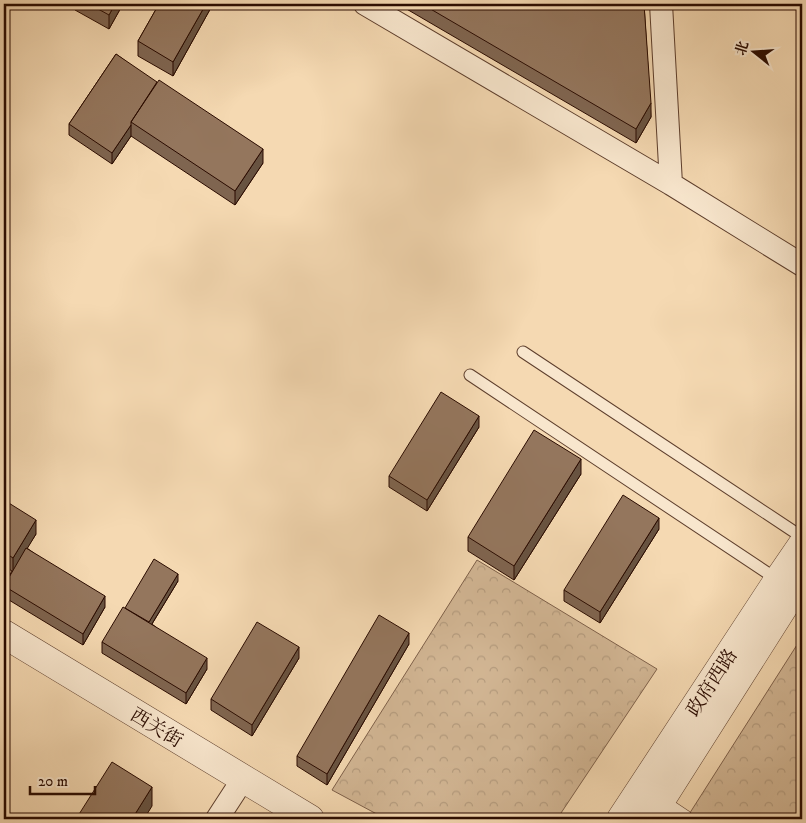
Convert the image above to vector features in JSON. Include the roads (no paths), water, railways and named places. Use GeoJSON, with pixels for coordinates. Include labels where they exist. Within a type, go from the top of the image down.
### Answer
{"type":"FeatureCollection","features":[{"type":"Feature","properties":{"kind":"street"},"geometry":{"type":"LineString","coordinates":[[365,4],[671,184],[802,265]]}},
{"type":"Feature","properties":{"kind":"street"},"geometry":{"type":"LineString","coordinates":[[661,4],[671,184]]}},
{"type":"Feature","properties":{"kind":"street","name":"政府西路"},"geometry":{"type":"LineString","coordinates":[[655,811],[790,579],[802,545]]}},
{"type":"Feature","properties":{"kind":"street","name":"政府西路"},"geometry":{"type":"LineString","coordinates":[[621,819],[790,579]]}},
{"type":"Feature","properties":{"kind":"street","name":"西关街"},"geometry":{"type":"LineString","coordinates":[[4,634],[310,819]]}},
{"type":"Feature","properties":{"kind":"street"},"geometry":{"type":"LineString","coordinates":[[217,819],[244,779]]}},
{"type":"Feature","properties":{"kind":"street"},"geometry":{"type":"LineString","coordinates":[[655,811],[684,819]]}},
{"type":"Feature","properties":{"kind":"lane"},"geometry":{"type":"LineString","coordinates":[[523,352],[802,537]]}},
{"type":"Feature","properties":{"kind":"lane"},"geometry":{"type":"LineString","coordinates":[[470,375],[790,579]]}}]}
